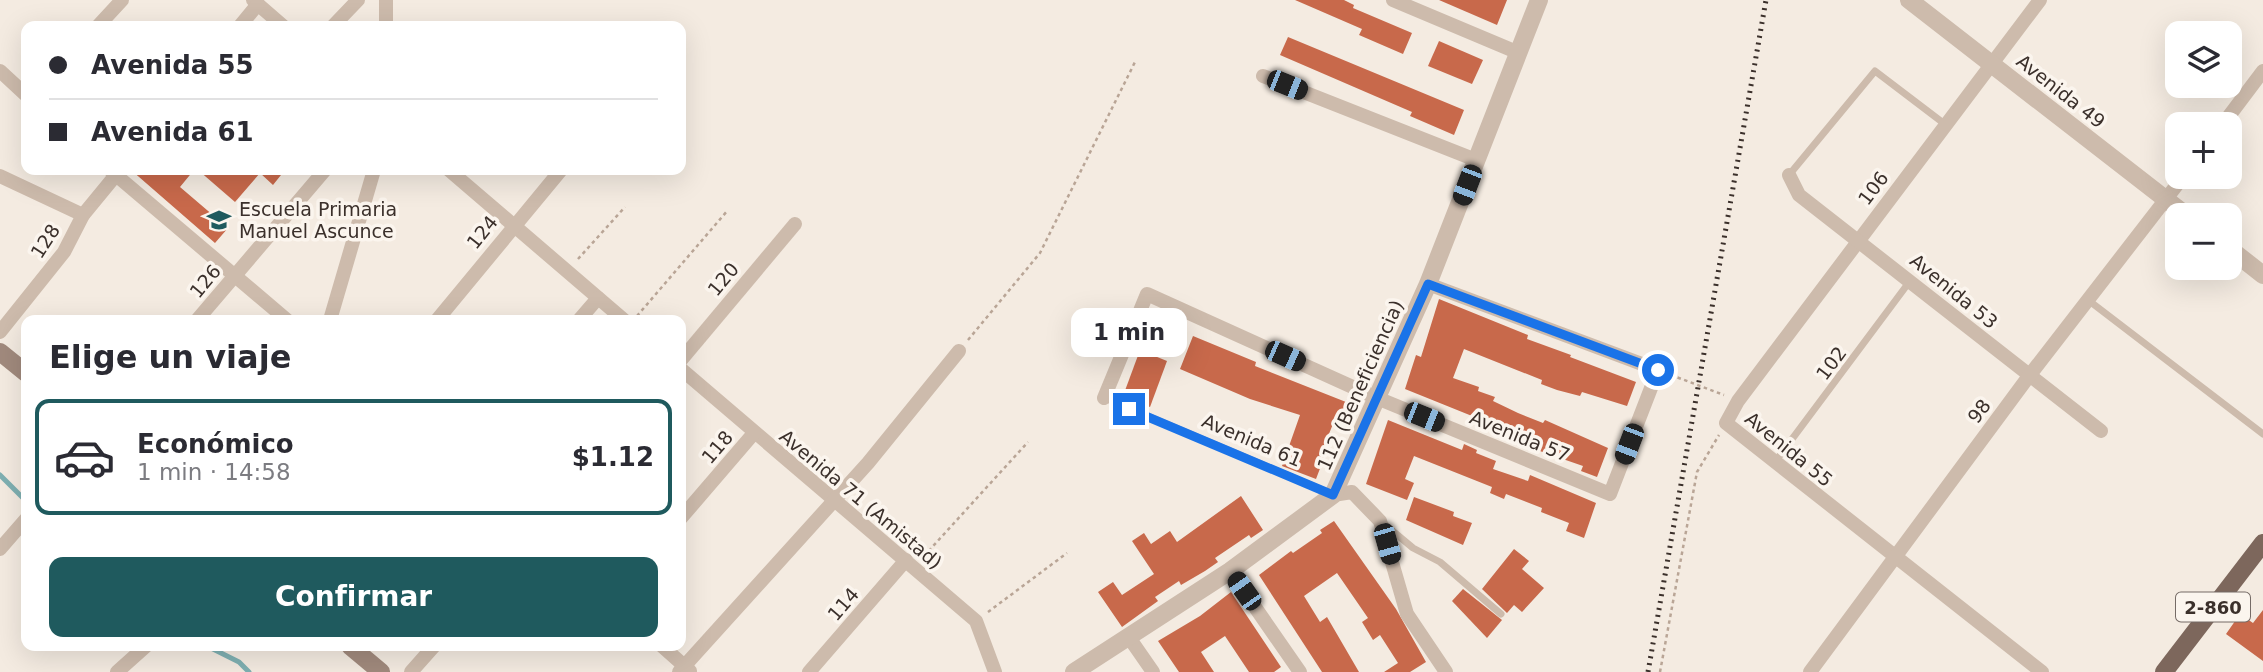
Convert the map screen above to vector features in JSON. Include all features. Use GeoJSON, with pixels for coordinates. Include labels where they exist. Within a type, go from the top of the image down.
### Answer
{"type":"FeatureCollection","features":[{"type":"Feature","properties":{"kind":"main road"},"geometry":{"type":"LineString","coordinates":[[0,352],[21,369]]}},
{"type":"Feature","properties":{"kind":"main road","name":"2-860"},"geometry":{"type":"LineString","coordinates":[[2164,672],[2263,543]]}},
{"type":"Feature","properties":{"kind":"main road"},"geometry":{"type":"LineString","coordinates":[[356,651],[381,672]]}},
{"type":"Feature","properties":{"kind":"street"},"geometry":{"type":"LineString","coordinates":[[103,21],[122,0]]}},
{"type":"Feature","properties":{"kind":"street"},"geometry":{"type":"LineString","coordinates":[[338,21],[358,0]]}},
{"type":"Feature","properties":{"kind":"street"},"geometry":{"type":"LineString","coordinates":[[386,0],[386,21]]}},
{"type":"Feature","properties":{"kind":"street"},"geometry":{"type":"LineString","coordinates":[[1393,0],[1519,53]]}},
{"type":"Feature","properties":{"kind":"street","name":"112 (Beneficiencia)"},"geometry":{"type":"LineString","coordinates":[[1074,672],[1230,571],[1333,495],[1428,284],[1539,0]]}},
{"type":"Feature","properties":{"kind":"street","name":"Avenida 49"},"geometry":{"type":"LineString","coordinates":[[1909,0],[2170,203]]}},
{"type":"Feature","properties":{"kind":"street","name":"106"},"geometry":{"type":"LineString","coordinates":[[1738,401],[2040,0]]}},
{"type":"Feature","properties":{"kind":"street"},"geometry":{"type":"LineString","coordinates":[[243,21],[255,2],[277,21]]}},
{"type":"Feature","properties":{"kind":"street"},"geometry":{"type":"LineString","coordinates":[[2232,112],[2263,71]]}},
{"type":"Feature","properties":{"kind":"street"},"geometry":{"type":"LineString","coordinates":[[0,72],[21,91]]}},
{"type":"Feature","properties":{"kind":"street"},"geometry":{"type":"LineString","coordinates":[[1263,76],[1476,160]]}},
{"type":"Feature","properties":{"kind":"street","name":"128"},"geometry":{"type":"LineString","coordinates":[[0,332],[64,252],[83,215],[113,175]]}},
{"type":"Feature","properties":{"kind":"street"},"geometry":{"type":"LineString","coordinates":[[118,175],[281,315]]}},
{"type":"Feature","properties":{"kind":"street","name":"126"},"geometry":{"type":"LineString","coordinates":[[201,315],[321,175]]}},
{"type":"Feature","properties":{"kind":"street"},"geometry":{"type":"LineString","coordinates":[[331,315],[373,175]]}},
{"type":"Feature","properties":{"kind":"street"},"geometry":{"type":"LineString","coordinates":[[455,175],[618,315]]}},
{"type":"Feature","properties":{"kind":"street","name":"124"},"geometry":{"type":"LineString","coordinates":[[441,315],[557,175]]}},
{"type":"Feature","properties":{"kind":"street","name":"Avenida 53"},"geometry":{"type":"LineString","coordinates":[[1789,175],[1798,195],[2101,431]]}},
{"type":"Feature","properties":{"kind":"street"},"geometry":{"type":"LineString","coordinates":[[0,176],[83,215]]}},
{"type":"Feature","properties":{"kind":"street","name":"98"},"geometry":{"type":"LineString","coordinates":[[1810,672],[2029,376],[2174,189]]}},
{"type":"Feature","properties":{"kind":"street","name":"120"},"geometry":{"type":"LineString","coordinates":[[686,354],[795,224]]}},
{"type":"Feature","properties":{"kind":"street"},"geometry":{"type":"LineString","coordinates":[[2242,258],[2263,275]]}},
{"type":"Feature","properties":{"kind":"street"},"geometry":{"type":"LineString","coordinates":[[1428,284],[1658,370]]}},
{"type":"Feature","properties":{"kind":"street","name":"Avenida 57"},"geometry":{"type":"LineString","coordinates":[[1104,398],[1147,294],[1377,398],[1610,494],[1658,370]]}},
{"type":"Feature","properties":{"kind":"street"},"geometry":{"type":"LineString","coordinates":[[583,315],[598,298]]}},
{"type":"Feature","properties":{"kind":"street"},"geometry":{"type":"LineString","coordinates":[[667,651],[685,670],[833,501],[959,351]]}},
{"type":"Feature","properties":{"kind":"street","name":"Avenida 71 (Amistad)"},"geometry":{"type":"LineString","coordinates":[[686,373],[976,621],[995,672]]}},
{"type":"Feature","properties":{"kind":"street","name":"Avenida 55"},"geometry":{"type":"LineString","coordinates":[[1738,401],[1726,424],[2042,672]]}},
{"type":"Feature","properties":{"kind":"street","name":"118"},"geometry":{"type":"LineString","coordinates":[[686,512],[754,433]]}},
{"type":"Feature","properties":{"kind":"street","name":"Avenida 61"},"geometry":{"type":"LineString","coordinates":[[1333,495],[1352,492],[1380,520],[1407,614],[1446,672]]}},
{"type":"Feature","properties":{"kind":"street"},"geometry":{"type":"LineString","coordinates":[[0,549],[21,525]]}},
{"type":"Feature","properties":{"kind":"street","name":"114"},"geometry":{"type":"LineString","coordinates":[[809,672],[909,564]]}},
{"type":"Feature","properties":{"kind":"street"},"geometry":{"type":"LineString","coordinates":[[1230,571],[1300,672]]}},
{"type":"Feature","properties":{"kind":"street"},"geometry":{"type":"LineString","coordinates":[[1128,636],[1153,672]]}},
{"type":"Feature","properties":{"kind":"street"},"geometry":{"type":"LineString","coordinates":[[117,672],[140,651]]}},
{"type":"Feature","properties":{"kind":"street"},"geometry":{"type":"LineString","coordinates":[[411,672],[430,651]]}},
{"type":"Feature","properties":{"kind":"lane"},"geometry":{"type":"LineString","coordinates":[[1789,175],[1875,71],[1946,125]]}},
{"type":"Feature","properties":{"kind":"lane","name":"102"},"geometry":{"type":"LineString","coordinates":[[1775,462],[1910,280]]}},
{"type":"Feature","properties":{"kind":"lane"},"geometry":{"type":"LineString","coordinates":[[2088,300],[2263,434]]}},
{"type":"Feature","properties":{"kind":"lane","name":"Avenida 61"},"geometry":{"type":"LineString","coordinates":[[1104,398],[1333,495]]}},
{"type":"Feature","properties":{"kind":"lane"},"geometry":{"type":"LineString","coordinates":[[1380,520],[1413,548],[1440,562],[1501,614]]}},
{"type":"Feature","properties":{"kind":"path"},"geometry":{"type":"LineString","coordinates":[[959,351],[1040,253],[1135,62]]}},
{"type":"Feature","properties":{"kind":"path"},"geometry":{"type":"LineString","coordinates":[[567,271],[625,207]]}},
{"type":"Feature","properties":{"kind":"path"},"geometry":{"type":"LineString","coordinates":[[638,315],[728,210]]}},
{"type":"Feature","properties":{"kind":"path","name":"Avenida 55"},"geometry":{"type":"LineString","coordinates":[[1658,370],[1738,401]]}},
{"type":"Feature","properties":{"kind":"path"},"geometry":{"type":"LineString","coordinates":[[1660,672],[1697,472],[1726,424]]}},
{"type":"Feature","properties":{"kind":"path"},"geometry":{"type":"LineString","coordinates":[[909,564],[1028,442]]}},
{"type":"Feature","properties":{"kind":"path"},"geometry":{"type":"LineString","coordinates":[[976,621],[1067,553]]}},
{"type":"Feature","properties":{"kind":"building"},"geometry":{"type":"Polygon","coordinates":[[[1295,0],[1344,0],[1354,5],[1353,8],[1412,33],[1403,54],[1359,35],[1362,29],[1295,0]]]}},
{"type":"Feature","properties":{"kind":"building"},"geometry":{"type":"Polygon","coordinates":[[[1439,0],[1507,0],[1497,25],[1439,0]]]}},
{"type":"Feature","properties":{"kind":"building"},"geometry":{"type":"Polygon","coordinates":[[[1288,37],[1464,110],[1454,135],[1410,116],[1412,112],[1280,55],[1288,37]]]}},
{"type":"Feature","properties":{"kind":"building"},"geometry":{"type":"Polygon","coordinates":[[[1439,41],[1483,60],[1472,84],[1428,66],[1439,41]]]}},
{"type":"Feature","properties":{"kind":"building"},"geometry":{"type":"Polygon","coordinates":[[[137,175],[190,175],[180,187],[228,228],[215,243],[137,175]]]}},
{"type":"Feature","properties":{"kind":"building"},"geometry":{"type":"Polygon","coordinates":[[[204,175],[258,175],[235,202],[204,175]]]}},
{"type":"Feature","properties":{"kind":"building"},"geometry":{"type":"Polygon","coordinates":[[[262,175],[281,175],[273,185],[262,175]]]}},
{"type":"Feature","properties":{"kind":"building"},"geometry":{"type":"Polygon","coordinates":[[[1439,299],[1528,335],[1527,339],[1636,382],[1627,406],[1582,392],[1580,396],[1557,390],[1541,384],[1542,380],[1464,349],[1453,378],[1479,387],[1478,391],[1495,397],[1493,401],[1518,413],[1543,423],[1545,420],[1608,448],[1597,477],[1581,471],[1583,466],[1534,449],[1492,430],[1493,427],[1471,419],[1472,416],[1405,389],[1416,355],[1421,357],[1439,299]]]}},
{"type":"Feature","properties":{"kind":"building"},"geometry":{"type":"Polygon","coordinates":[[[1193,336],[1256,362],[1255,366],[1346,402],[1339,420],[1335,419],[1320,456],[1324,458],[1316,479],[1282,466],[1300,415],[1250,399],[1180,369],[1193,336]]]}},
{"type":"Feature","properties":{"kind":"building"},"geometry":{"type":"Polygon","coordinates":[[[1140,350],[1167,361],[1150,407],[1123,396],[1140,350]]]}},
{"type":"Feature","properties":{"kind":"building"},"geometry":{"type":"Polygon","coordinates":[[[1388,420],[1462,450],[1464,444],[1477,450],[1476,453],[1496,461],[1493,469],[1528,481],[1530,475],[1596,503],[1584,538],[1566,531],[1569,523],[1541,512],[1542,508],[1506,494],[1504,499],[1490,493],[1492,487],[1414,456],[1405,479],[1414,483],[1407,500],[1366,484],[1388,420]]]}},
{"type":"Feature","properties":{"kind":"building"},"geometry":{"type":"Polygon","coordinates":[[[1241,496],[1263,530],[1251,538],[1249,535],[1215,558],[1218,562],[1205,571],[1181,585],[1179,581],[1155,597],[1158,601],[1122,627],[1098,592],[1113,582],[1122,595],[1154,574],[1132,541],[1144,533],[1151,544],[1170,531],[1177,542],[1241,496]]]}},
{"type":"Feature","properties":{"kind":"building"},"geometry":{"type":"Polygon","coordinates":[[[1414,497],[1454,512],[1453,516],[1472,523],[1463,545],[1406,520],[1414,497]]]}},
{"type":"Feature","properties":{"kind":"building"},"geometry":{"type":"Polygon","coordinates":[[[1334,521],[1396,609],[1426,662],[1410,672],[1384,672],[1398,663],[1380,635],[1373,640],[1362,622],[1368,618],[1337,573],[1304,596],[1320,622],[1327,617],[1359,672],[1322,672],[1259,575],[1291,551],[1293,553],[1322,533],[1320,530],[1334,521]]]}},
{"type":"Feature","properties":{"kind":"building"},"geometry":{"type":"Polygon","coordinates":[[[1514,549],[1529,561],[1522,569],[1544,588],[1522,612],[1514,605],[1507,613],[1482,589],[1514,549]]]}},
{"type":"Feature","properties":{"kind":"building"},"geometry":{"type":"Polygon","coordinates":[[[1463,589],[1502,620],[1487,638],[1452,601],[1463,589]]]}},
{"type":"Feature","properties":{"kind":"building"},"geometry":{"type":"Polygon","coordinates":[[[1231,592],[1281,667],[1274,672],[1249,672],[1225,636],[1201,652],[1214,672],[1179,672],[1158,641],[1200,616],[1231,592]]]}},
{"type":"Feature","properties":{"kind":"building"},"geometry":{"type":"Polygon","coordinates":[[[2263,610],[2263,661],[2226,634],[2240,614],[2253,623],[2263,610]]]}},
{"type":"Feature","properties":{"kind":"waterway"},"geometry":{"type":"LineString","coordinates":[[0,475],[21,496]]}},
{"type":"Feature","properties":{"kind":"waterway"},"geometry":{"type":"LineString","coordinates":[[217,651],[239,662],[249,672]]}},
{"type":"Feature","properties":{"kind":"railway"},"geometry":{"type":"LineString","coordinates":[[1648,672],[1766,0]]}},
{"type":"Feature","properties":{"kind":"place","name":"Escuela Primaria Manuel Ascunce"},"geometry":{"type":"Point","coordinates":[219,220]}},
{"type":"Feature","properties":{"kind":"route"},"geometry":{"type":"LineString","coordinates":[[1129,409],[1333,495],[1428,284],[1658,370]]}}]}
